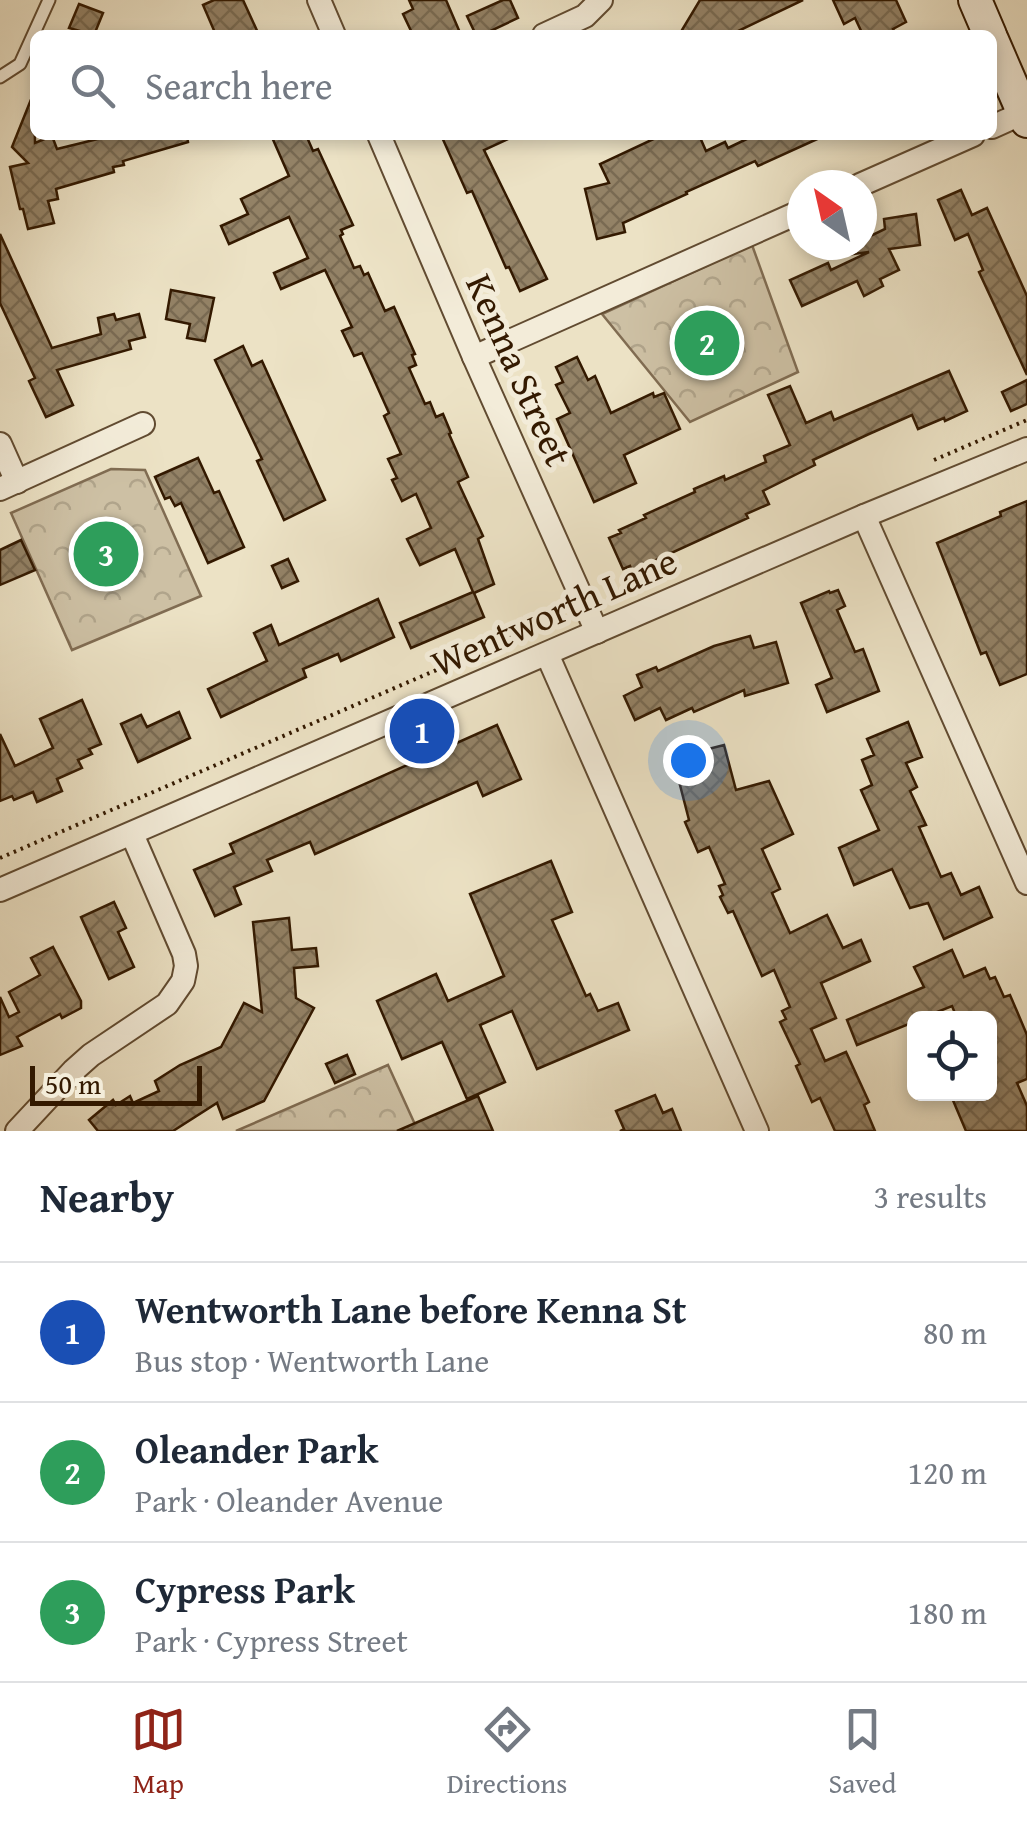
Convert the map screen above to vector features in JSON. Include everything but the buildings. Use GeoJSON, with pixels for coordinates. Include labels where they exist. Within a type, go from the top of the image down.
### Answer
{"type":"FeatureCollection","features":[{"type":"Feature","properties":{"kind":"street"},"geometry":{"type":"LineString","coordinates":[[319,0],[332,30]]}},
{"type":"Feature","properties":{"kind":"street"},"geometry":{"type":"LineString","coordinates":[[555,30],[585,16],[601,0]]}},
{"type":"Feature","properties":{"kind":"street"},"geometry":{"type":"LineString","coordinates":[[975,0],[988,30]]}},
{"type":"Feature","properties":{"kind":"street"},"geometry":{"type":"LineString","coordinates":[[997,52],[1025,117],[997,125]]}},
{"type":"Feature","properties":{"kind":"street","name":"Kenna Street"},"geometry":{"type":"LineString","coordinates":[[380,140],[596,632]]}},
{"type":"Feature","properties":{"kind":"street"},"geometry":{"type":"LineString","coordinates":[[877,177],[962,140]]}},
{"type":"Feature","properties":{"kind":"street"},"geometry":{"type":"LineString","coordinates":[[474,357],[787,218]]}},
{"type":"Feature","properties":{"kind":"street"},"geometry":{"type":"LineString","coordinates":[[0,444],[8,486],[143,424]]}},
{"type":"Feature","properties":{"kind":"street","name":"Wentworth Lane"},"geometry":{"type":"LineString","coordinates":[[0,890],[1027,449]]}},
{"type":"Feature","properties":{"kind":"street"},"geometry":{"type":"LineString","coordinates":[[864,516],[1027,883]]}},
{"type":"Feature","properties":{"kind":"street"},"geometry":{"type":"LineString","coordinates":[[548,654],[757,1131]]}},
{"type":"Feature","properties":{"kind":"street"},"geometry":{"type":"LineString","coordinates":[[17,1131],[72,1070],[168,1004],[184,981],[184,954],[132,834]]}},
{"type":"Feature","properties":{"kind":"lane"},"geometry":{"type":"LineString","coordinates":[[35,30],[49,0]]}},
{"type":"Feature","properties":{"kind":"lane"},"geometry":{"type":"LineString","coordinates":[[0,77],[20,64],[30,42]]}},
{"type":"Feature","properties":{"kind":"path"},"geometry":{"type":"LineString","coordinates":[[0,858],[520,634]]}},
{"type":"Feature","properties":{"kind":"green space"},"geometry":{"type":"Polygon","coordinates":[[[752,245],[798,372],[690,422],[602,314],[752,245]]]}},
{"type":"Feature","properties":{"kind":"green space"},"geometry":{"type":"Polygon","coordinates":[[[111,469],[145,470],[201,596],[72,650],[11,513],[111,469]]]}},
{"type":"Feature","properties":{"kind":"green space"},"geometry":{"type":"Polygon","coordinates":[[[388,1065],[418,1131],[236,1131],[388,1065]]]}},
{"type":"Feature","properties":{"kind":"place","name":"Oleander Park"},"geometry":{"type":"Point","coordinates":[707,343]}},
{"type":"Feature","properties":{"kind":"place","name":"Cypress Park"},"geometry":{"type":"Point","coordinates":[106,554]}},
{"type":"Feature","properties":{"kind":"place","name":"Wentworth Lane before Kenna St"},"geometry":{"type":"Point","coordinates":[422,731]}}]}
